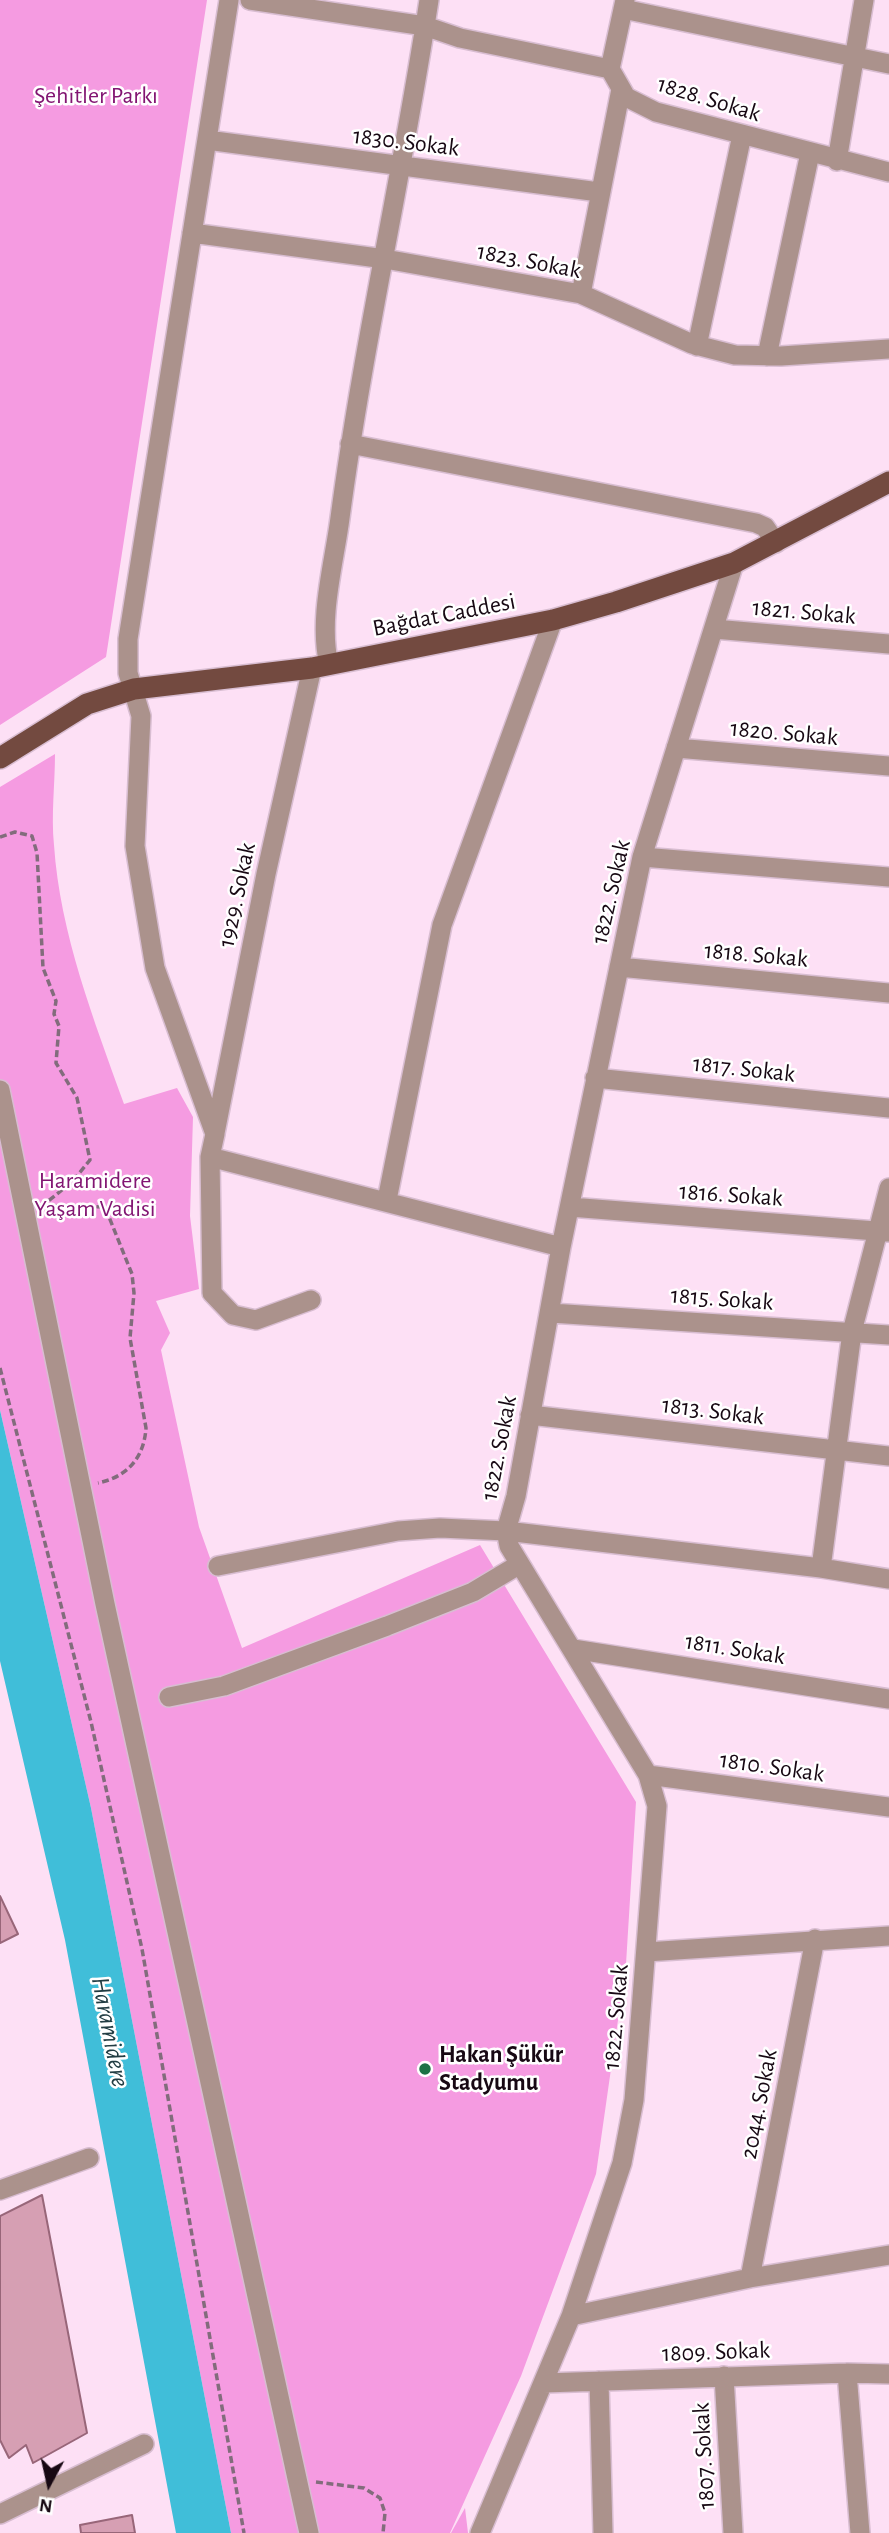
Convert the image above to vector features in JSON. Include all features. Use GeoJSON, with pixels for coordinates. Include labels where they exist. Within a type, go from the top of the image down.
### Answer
{"type":"FeatureCollection","features":[{"type":"Feature","properties":{"kind":"main road","name":"Bağdat Caddesi"},"geometry":{"type":"LineString","coordinates":[[0,758],[86,704],[134,689],[321,667],[553,620],[734,563],[889,482]]}},
{"type":"Feature","properties":{"kind":"street"},"geometry":{"type":"LineString","coordinates":[[215,1134],[155,968],[135,846],[141,716],[127,664],[128,639],[229,0]]}},
{"type":"Feature","properties":{"kind":"street"},"geometry":{"type":"LineString","coordinates":[[250,0],[425,26],[460,38],[610,69],[624,5],[889,64]]}},
{"type":"Feature","properties":{"kind":"street"},"geometry":{"type":"LineString","coordinates":[[321,667],[350,443],[403,166],[429,0]]}},
{"type":"Feature","properties":{"kind":"street"},"geometry":{"type":"LineString","coordinates":[[837,160],[864,0]]}},
{"type":"Feature","properties":{"kind":"street","name":"1828. Sokak"},"geometry":{"type":"LineString","coordinates":[[610,69],[626,97],[656,112],[889,172]]}},
{"type":"Feature","properties":{"kind":"street"},"geometry":{"type":"LineString","coordinates":[[581,294],[621,89]]}},
{"type":"Feature","properties":{"kind":"street"},"geometry":{"type":"LineString","coordinates":[[697,346],[742,135]]}},
{"type":"Feature","properties":{"kind":"street","name":"1830. Sokak"},"geometry":{"type":"LineString","coordinates":[[206,140],[599,192]]}},
{"type":"Feature","properties":{"kind":"street"},"geometry":{"type":"LineString","coordinates":[[767,356],[810,153]]}},
{"type":"Feature","properties":{"kind":"street","name":"1823. Sokak"},"geometry":{"type":"LineString","coordinates":[[192,233],[385,259],[581,294],[697,346],[735,355],[767,356],[889,349]]}},
{"type":"Feature","properties":{"kind":"street"},"geometry":{"type":"LineString","coordinates":[[350,443],[756,523],[765,527],[776,543]]}},
{"type":"Feature","properties":{"kind":"street","name":"1822. Sokak"},"geometry":{"type":"LineString","coordinates":[[480,2533],[571,2316],[622,2163],[634,2100],[657,1806],[648,1775],[616,1727],[573,1649],[509,1546],[506,1531],[516,1496],[561,1247],[642,857],[734,563]]}},
{"type":"Feature","properties":{"kind":"street"},"geometry":{"type":"LineString","coordinates":[[387,1200],[442,925],[553,620]]}},
{"type":"Feature","properties":{"kind":"street","name":"1821. Sokak"},"geometry":{"type":"LineString","coordinates":[[715,629],[889,644]]}},
{"type":"Feature","properties":{"kind":"street","name":"1929. Sokak"},"geometry":{"type":"LineString","coordinates":[[311,1300],[256,1320],[233,1315],[212,1293],[210,1157],[266,874],[321,667]]}},
{"type":"Feature","properties":{"kind":"street","name":"1820. Sokak"},"geometry":{"type":"LineString","coordinates":[[676,748],[889,766]]}},
{"type":"Feature","properties":{"kind":"street"},"geometry":{"type":"LineString","coordinates":[[642,857],[889,877]]}},
{"type":"Feature","properties":{"kind":"street","name":"1818. Sokak"},"geometry":{"type":"LineString","coordinates":[[619,967],[889,993]]}},
{"type":"Feature","properties":{"kind":"street","name":"1817. Sokak"},"geometry":{"type":"LineString","coordinates":[[595,1078],[889,1108]]}},
{"type":"Feature","properties":{"kind":"street"},"geometry":{"type":"LineString","coordinates":[[0,1090],[34,1207],[82,1487],[309,2533]]}},
{"type":"Feature","properties":{"kind":"street"},"geometry":{"type":"LineString","coordinates":[[210,1157],[387,1200],[561,1247]]}},
{"type":"Feature","properties":{"kind":"street"},"geometry":{"type":"LineString","coordinates":[[821,1568],[852,1332],[884,1231],[889,1188]]}},
{"type":"Feature","properties":{"kind":"street","name":"1816. Sokak"},"geometry":{"type":"LineString","coordinates":[[570,1208],[884,1231]]}},
{"type":"Feature","properties":{"kind":"street","name":"1815. Sokak"},"geometry":{"type":"LineString","coordinates":[[551,1313],[889,1335]]}},
{"type":"Feature","properties":{"kind":"street","name":"1813. Sokak"},"geometry":{"type":"LineString","coordinates":[[530,1415],[889,1456]]}},
{"type":"Feature","properties":{"kind":"street"},"geometry":{"type":"LineString","coordinates":[[218,1566],[398,1531],[440,1528],[506,1531],[821,1568],[889,1579]]}},
{"type":"Feature","properties":{"kind":"street"},"geometry":{"type":"LineString","coordinates":[[169,1697],[224,1686],[374,1631],[474,1592],[520,1564]]}},
{"type":"Feature","properties":{"kind":"street","name":"1811. Sokak"},"geometry":{"type":"LineString","coordinates":[[573,1649],[889,1699]]}},
{"type":"Feature","properties":{"kind":"street","name":"1810. Sokak"},"geometry":{"type":"LineString","coordinates":[[648,1775],[889,1807]]}},
{"type":"Feature","properties":{"kind":"street"},"geometry":{"type":"LineString","coordinates":[[646,1952],[889,1936]]}},
{"type":"Feature","properties":{"kind":"street","name":"2044. Sokak"},"geometry":{"type":"LineString","coordinates":[[750,2278],[815,1939]]}},
{"type":"Feature","properties":{"kind":"street"},"geometry":{"type":"LineString","coordinates":[[0,2190],[89,2158]]}},
{"type":"Feature","properties":{"kind":"street"},"geometry":{"type":"LineString","coordinates":[[571,2316],[750,2278],[889,2255]]}},
{"type":"Feature","properties":{"kind":"street"},"geometry":{"type":"LineString","coordinates":[[847,2372],[860,2533]]}},
{"type":"Feature","properties":{"kind":"street","name":"1809. Sokak"},"geometry":{"type":"LineString","coordinates":[[544,2383],[847,2372],[889,2374]]}},
{"type":"Feature","properties":{"kind":"street","name":"1807. Sokak"},"geometry":{"type":"LineString","coordinates":[[724,2376],[733,2533]]}},
{"type":"Feature","properties":{"kind":"street"},"geometry":{"type":"LineString","coordinates":[[599,2381],[603,2533]]}},
{"type":"Feature","properties":{"kind":"street"},"geometry":{"type":"LineString","coordinates":[[0,2514],[144,2444]]}},
{"type":"Feature","properties":{"kind":"path"},"geometry":{"type":"LineString","coordinates":[[0,837],[15,832],[32,836],[37,853],[43,968],[56,1001],[54,1014],[59,1026],[56,1063],[77,1098],[90,1160],[72,1182],[34,1207]]}},
{"type":"Feature","properties":{"kind":"path"},"geometry":{"type":"LineString","coordinates":[[34,1207],[105,1207],[132,1274],[134,1293],[130,1338],[146,1428],[145,1442],[129,1471],[117,1479],[82,1487]]}},
{"type":"Feature","properties":{"kind":"path"},"geometry":{"type":"LineString","coordinates":[[0,1368],[91,1722],[142,1949],[244,2533]]}},
{"type":"Feature","properties":{"kind":"path"},"geometry":{"type":"LineString","coordinates":[[298,2482],[337,2483],[364,2488],[380,2498],[385,2513],[383,2533]]}},
{"type":"Feature","properties":{"kind":"green space","name":"Şehitler Parkı"},"geometry":{"type":"Polygon","coordinates":[[[0,0],[207,0],[106,657],[0,725],[0,0]]]}},
{"type":"Feature","properties":{"kind":"green space","name":"Haramidere Yaşam Vadisi"},"geometry":{"type":"Polygon","coordinates":[[[55,754],[53,834],[63,911],[80,976],[124,1104],[177,1088],[193,1117],[190,1216],[199,1289],[156,1301],[170,1333],[161,1350],[199,1527],[242,1648],[480,1545],[636,1802],[626,1964],[596,2174],[521,2376],[450,2533],[231,2533],[91,1808],[0,1410],[0,787],[55,754]]]}},
{"type":"Feature","properties":{"kind":"green space"},"geometry":{"type":"Polygon","coordinates":[[[465,2508],[468,2533],[451,2533],[465,2508]]]}},
{"type":"Feature","properties":{"kind":"water","name":"Haramidere"},"geometry":{"type":"Polygon","coordinates":[[[0,1410],[91,1808],[231,2533],[176,2533],[65,1940],[0,1661],[0,1410]]]}},
{"type":"Feature","properties":{"kind":"building"},"geometry":{"type":"Polygon","coordinates":[[[0,1896],[18,1934],[0,1943],[0,1896]]]}},
{"type":"Feature","properties":{"kind":"building"},"geometry":{"type":"Polygon","coordinates":[[[42,2195],[87,2433],[33,2463],[26,2445],[9,2458],[0,2440],[0,2216],[42,2195]]]}},
{"type":"Feature","properties":{"kind":"building"},"geometry":{"type":"Polygon","coordinates":[[[132,2515],[135,2533],[81,2533],[80,2525],[132,2515]]]}},
{"type":"Feature","properties":{"kind":"place","name":"Hakan Şükür Stadyumu"},"geometry":{"type":"Point","coordinates":[425,2069]}}]}
